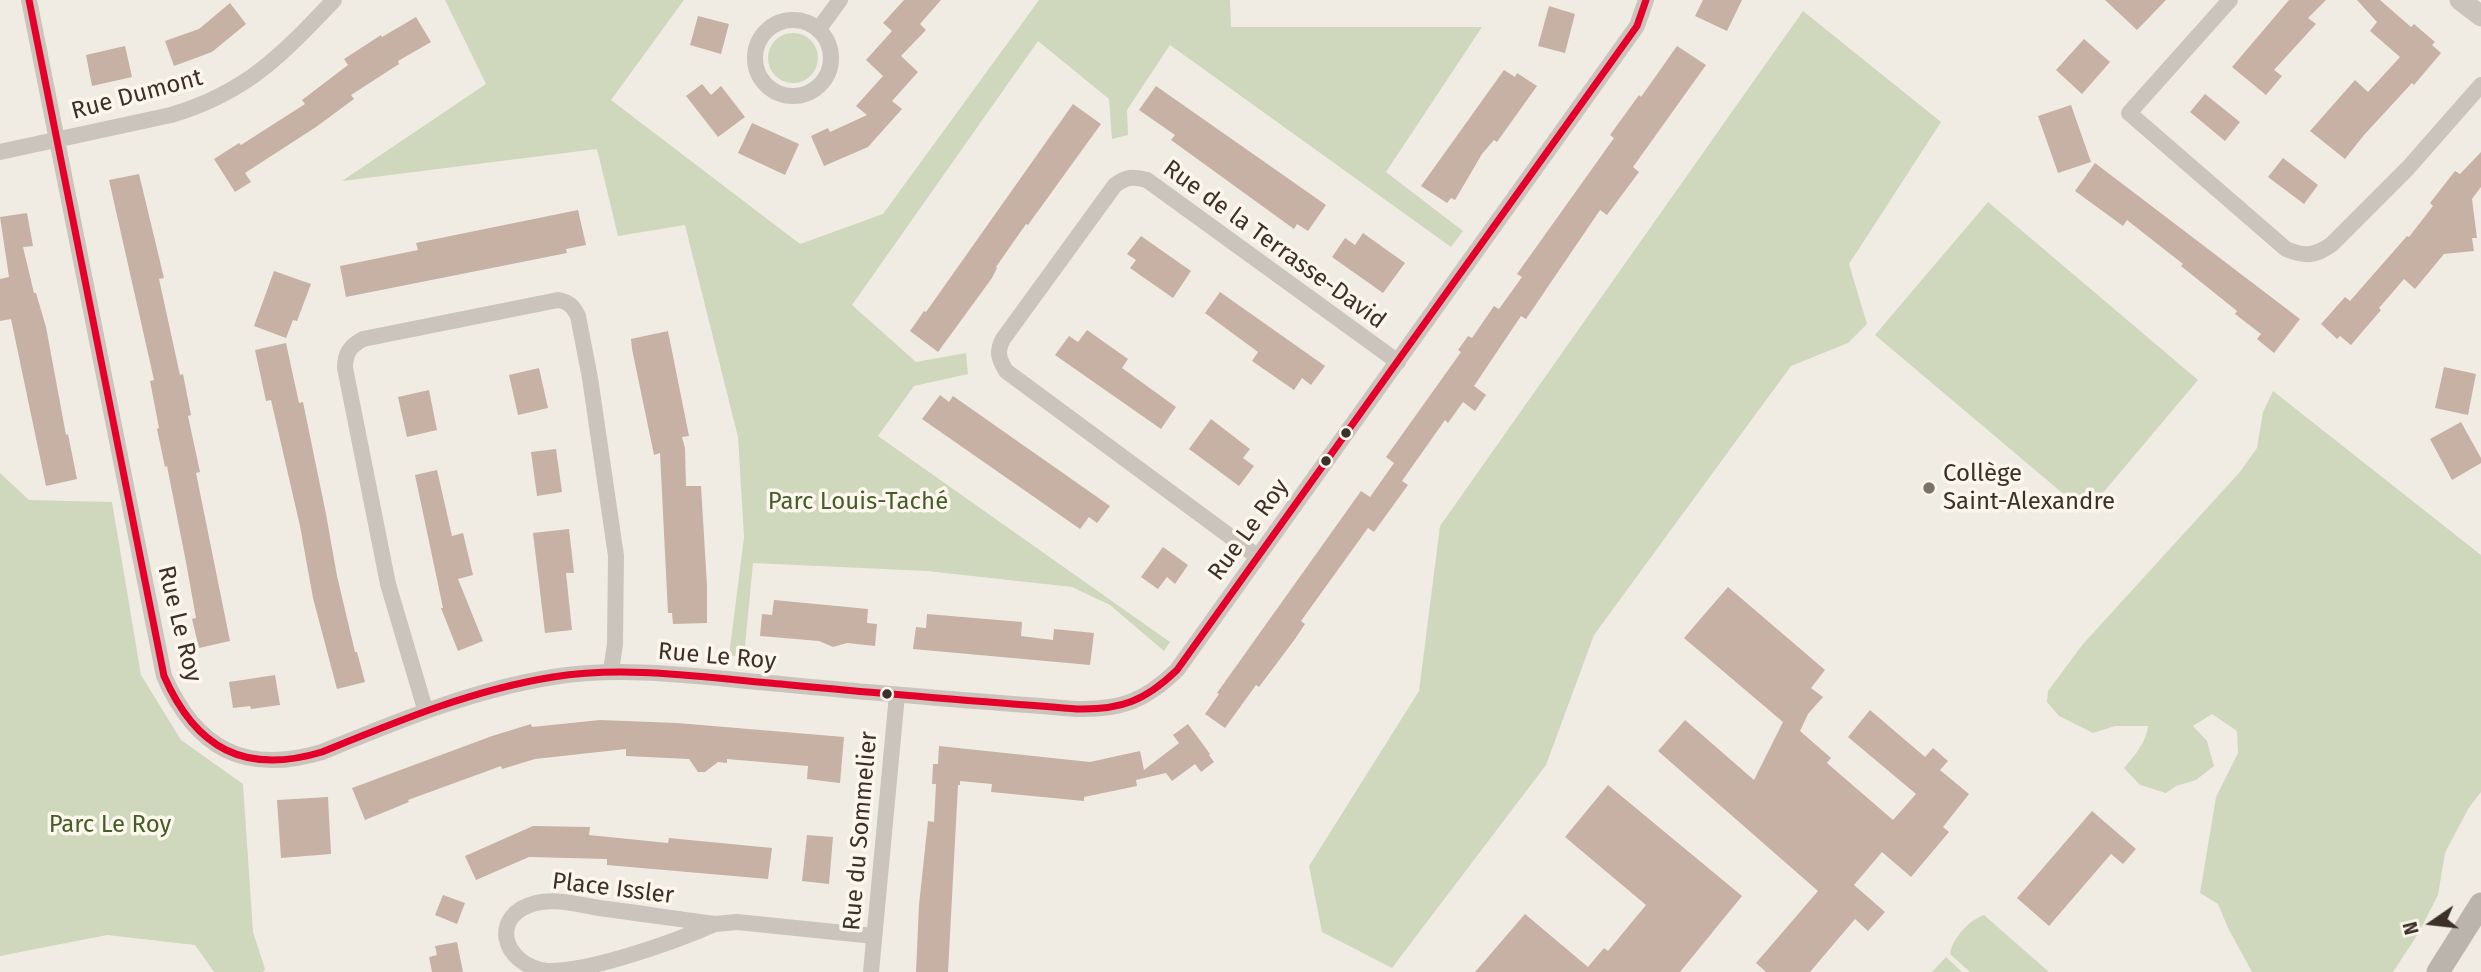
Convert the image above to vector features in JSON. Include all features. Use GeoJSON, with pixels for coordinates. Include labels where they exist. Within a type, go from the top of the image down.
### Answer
{"type":"FeatureCollection","features":[{"type":"Feature","properties":{"kind":"main road"},"geometry":{"type":"LineString","coordinates":[[2438,972],[2481,904]]}},
{"type":"Feature","properties":{"kind":"street","name":"Rue Le Roy"},"geometry":{"type":"LineString","coordinates":[[29,0],[164,676],[180,709],[193,726],[209,740],[228,750],[269,762],[302,758],[322,752],[425,709],[486,691],[553,677],[611,671],[1077,709],[1101,710],[1133,702],[1163,684],[1177,670],[1637,26],[1646,7],[1646,0]]}},
{"type":"Feature","properties":{"kind":"street","name":"Rue Dumont"},"geometry":{"type":"LineString","coordinates":[[0,152],[171,115],[219,97],[267,68],[334,0]]}},
{"type":"Feature","properties":{"kind":"street"},"geometry":{"type":"LineString","coordinates":[[818,30],[840,0]]}},
{"type":"Feature","properties":{"kind":"street"},"geometry":{"type":"LineString","coordinates":[[2230,0],[2129,113],[2286,249],[2298,254],[2309,256],[2332,244],[2408,168],[2481,85]]}},
{"type":"Feature","properties":{"kind":"street"},"geometry":{"type":"LineString","coordinates":[[2460,0],[2481,16]]}},
{"type":"Feature","properties":{"kind":"street"},"geometry":{"type":"LineString","coordinates":[[786,21],[800,21],[818,30],[830,51],[827,75],[820,84],[806,94],[793,96],[770,89],[755,66],[755,53],[765,33],[773,26],[786,21]]}},
{"type":"Feature","properties":{"kind":"street","name":"Rue de la Terrasse-David"},"geometry":{"type":"LineString","coordinates":[[1258,556],[1006,371],[998,358],[998,347],[1003,339],[1115,185],[1125,178],[1136,176],[1147,180],[1398,362]]}},
{"type":"Feature","properties":{"kind":"street"},"geometry":{"type":"LineString","coordinates":[[425,709],[388,584],[345,368],[345,356],[352,345],[363,339],[460,318],[558,300],[567,302],[578,316],[590,378],[616,556],[615,644],[611,671]]}},
{"type":"Feature","properties":{"kind":"street","name":"Rue du Sommelier"},"geometry":{"type":"LineString","coordinates":[[872,972],[897,695]]}},
{"type":"Feature","properties":{"kind":"street","name":"Place Issler"},"geometry":{"type":"LineString","coordinates":[[715,924],[668,944],[572,971],[548,971],[524,965],[512,954],[507,940],[508,927],[514,916],[523,908],[551,901],[715,924],[737,922],[874,936]]}},
{"type":"Feature","properties":{"kind":"green space","name":"Parc Louis-Taché"},"geometry":{"type":"Polygon","coordinates":[[[445,0],[684,0],[611,100],[800,244],[883,214],[1039,0],[1230,0],[1231,27],[1482,27],[1386,172],[1463,231],[1451,247],[1170,45],[1127,110],[1128,135],[1112,139],[1109,99],[1038,41],[852,305],[916,362],[966,353],[968,374],[914,386],[878,436],[1170,642],[1164,651],[1110,605],[1072,587],[927,571],[753,563],[744,656],[729,656],[744,537],[738,437],[685,225],[618,236],[597,149],[342,181],[486,84],[445,0]]]}},
{"type":"Feature","properties":{"kind":"green space"},"geometry":{"type":"Polygon","coordinates":[[[1803,11],[1941,122],[1849,264],[1867,324],[1848,343],[1791,366],[1594,635],[1546,765],[1392,968],[1322,932],[1309,866],[1419,691],[1440,526],[1803,11]]]}},
{"type":"Feature","properties":{"kind":"green space"},"geometry":{"type":"Polygon","coordinates":[[[783,34],[803,34],[817,48],[817,68],[803,82],[783,82],[769,68],[769,48],[783,34]]]}},
{"type":"Feature","properties":{"kind":"green space"},"geometry":{"type":"Polygon","coordinates":[[[1988,202],[2198,380],[2086,513],[1875,335],[1988,202]]]}},
{"type":"Feature","properties":{"kind":"green space"},"geometry":{"type":"Polygon","coordinates":[[[2273,391],[2481,555],[2481,792],[2468,809],[2445,853],[2438,895],[2418,934],[2393,972],[2252,972],[2218,904],[2200,893],[2216,797],[2238,753],[2237,731],[2212,714],[2193,726],[2207,741],[2214,766],[2196,780],[2176,786],[2166,793],[2140,785],[2124,768],[2142,743],[2148,726],[2115,726],[2093,733],[2059,716],[2047,702],[2048,691],[2083,644],[2239,473],[2257,448],[2263,412],[2273,391]]]}},
{"type":"Feature","properties":{"kind":"green space","name":"Parc Le Roy"},"geometry":{"type":"Polygon","coordinates":[[[0,473],[29,500],[112,502],[141,675],[181,740],[243,784],[253,932],[265,969],[263,972],[214,972],[195,945],[107,935],[0,956],[0,473]]]}},
{"type":"Feature","properties":{"kind":"green space"},"geometry":{"type":"Polygon","coordinates":[[[1984,915],[2049,972],[1970,972],[1950,954],[1951,948],[1962,931],[1984,915]]]}},
{"type":"Feature","properties":{"kind":"green space"},"geometry":{"type":"Polygon","coordinates":[[[1946,957],[1962,972],[1932,972],[1946,957]]]}},
{"type":"Feature","properties":{"kind":"building"},"geometry":{"type":"Polygon","coordinates":[[[904,0],[941,0],[920,24],[926,30],[901,56],[918,72],[892,101],[902,109],[868,147],[824,166],[811,136],[828,128],[830,132],[867,115],[856,106],[883,76],[866,60],[892,31],[883,23],[904,0]]]}},
{"type":"Feature","properties":{"kind":"building"},"geometry":{"type":"Polygon","coordinates":[[[1703,0],[1742,0],[1727,31],[1695,16],[1703,0]]]}},
{"type":"Feature","properties":{"kind":"building"},"geometry":{"type":"Polygon","coordinates":[[[2105,0],[2166,0],[2137,30],[2105,0]]]}},
{"type":"Feature","properties":{"kind":"building"},"geometry":{"type":"Polygon","coordinates":[[[2289,0],[2326,0],[2308,18],[2316,24],[2274,70],[2282,76],[2266,95],[2232,67],[2289,0]]]}},
{"type":"Feature","properties":{"kind":"building"},"geometry":{"type":"Polygon","coordinates":[[[2357,0],[2380,0],[2411,27],[2414,24],[2435,42],[2432,45],[2441,53],[2345,159],[2310,131],[2355,80],[2368,92],[2400,57],[2370,31],[2377,22],[2357,0]]]}},
{"type":"Feature","properties":{"kind":"building"},"geometry":{"type":"Polygon","coordinates":[[[230,3],[246,24],[212,52],[174,66],[165,41],[199,29],[230,3]]]}},
{"type":"Feature","properties":{"kind":"building"},"geometry":{"type":"Polygon","coordinates":[[[1549,6],[1575,14],[1565,53],[1538,46],[1549,6]]]}},
{"type":"Feature","properties":{"kind":"building"},"geometry":{"type":"Polygon","coordinates":[[[698,16],[729,24],[721,54],[690,45],[698,16]]]}},
{"type":"Feature","properties":{"kind":"building"},"geometry":{"type":"Polygon","coordinates":[[[416,17],[431,42],[398,61],[399,64],[351,95],[354,99],[316,127],[245,173],[251,182],[235,192],[214,159],[305,104],[302,100],[348,65],[344,59],[416,17]]]}},
{"type":"Feature","properties":{"kind":"building"},"geometry":{"type":"Polygon","coordinates":[[[2084,39],[2110,62],[2082,94],[2056,70],[2084,39]]]}},
{"type":"Feature","properties":{"kind":"building"},"geometry":{"type":"Polygon","coordinates":[[[125,46],[132,77],[92,86],[86,55],[125,46]]]}},
{"type":"Feature","properties":{"kind":"building"},"geometry":{"type":"Polygon","coordinates":[[[1677,46],[1706,65],[1633,167],[1639,172],[1607,215],[1600,210],[1526,319],[1521,316],[1474,386],[1486,395],[1475,411],[1463,402],[1448,423],[1445,420],[1402,481],[1408,485],[1374,532],[1368,528],[1301,621],[1305,624],[1295,639],[1259,687],[1256,685],[1225,728],[1205,714],[1219,694],[1217,693],[1361,491],[1370,497],[1394,463],[1386,457],[1461,352],[1458,350],[1468,336],[1472,338],[1494,306],[1499,309],[1522,277],[1517,274],[1614,138],[1610,135],[1677,46]]]}},
{"type":"Feature","properties":{"kind":"building"},"geometry":{"type":"Polygon","coordinates":[[[1504,70],[1515,77],[1517,73],[1537,86],[1497,142],[1494,140],[1482,154],[1455,200],[1451,198],[1447,203],[1421,186],[1504,70]]]}},
{"type":"Feature","properties":{"kind":"building"},"geometry":{"type":"Polygon","coordinates":[[[702,84],[711,95],[721,86],[745,117],[718,137],[686,96],[702,84]]]}},
{"type":"Feature","properties":{"kind":"building"},"geometry":{"type":"Polygon","coordinates":[[[1156,86],[1326,205],[1308,231],[1297,224],[1294,229],[1171,140],[1175,135],[1139,110],[1156,86]]]}},
{"type":"Feature","properties":{"kind":"building"},"geometry":{"type":"Polygon","coordinates":[[[2205,94],[2240,122],[2225,141],[2190,112],[2205,94]]]}},
{"type":"Feature","properties":{"kind":"building"},"geometry":{"type":"Polygon","coordinates":[[[1073,104],[1101,124],[1028,225],[1026,224],[996,267],[992,278],[938,352],[910,331],[1073,104]]]}},
{"type":"Feature","properties":{"kind":"building"},"geometry":{"type":"Polygon","coordinates":[[[2071,105],[2091,162],[2058,173],[2038,116],[2071,105]]]}},
{"type":"Feature","properties":{"kind":"building"},"geometry":{"type":"Polygon","coordinates":[[[752,123],[799,144],[785,175],[738,153],[752,123]]]}},
{"type":"Feature","properties":{"kind":"building"},"geometry":{"type":"Polygon","coordinates":[[[2481,152],[2481,187],[2472,199],[2477,238],[2472,238],[2474,251],[2444,254],[2415,289],[2404,279],[2351,345],[2340,336],[2337,339],[2321,324],[2345,297],[2350,301],[2407,236],[2409,237],[2433,206],[2430,203],[2455,171],[2460,174],[2481,152]]]}},
{"type":"Feature","properties":{"kind":"building"},"geometry":{"type":"Polygon","coordinates":[[[2283,158],[2318,185],[2304,204],[2268,177],[2283,158]]]}},
{"type":"Feature","properties":{"kind":"building"},"geometry":{"type":"Polygon","coordinates":[[[2095,163],[2300,319],[2274,353],[2257,339],[2261,334],[2181,266],[2183,264],[2127,220],[2123,226],[2075,191],[2095,163]]]}},
{"type":"Feature","properties":{"kind":"building"},"geometry":{"type":"Polygon","coordinates":[[[139,174],[164,278],[159,279],[191,415],[188,416],[200,472],[196,473],[230,641],[199,648],[192,619],[196,618],[186,562],[157,429],[159,428],[150,381],[154,380],[109,180],[139,174]]]}},
{"type":"Feature","properties":{"kind":"building"},"geometry":{"type":"Polygon","coordinates":[[[578,210],[586,245],[566,249],[567,253],[346,297],[340,266],[418,250],[416,243],[578,210]]]}},
{"type":"Feature","properties":{"kind":"building"},"geometry":{"type":"Polygon","coordinates":[[[27,213],[33,246],[23,247],[34,293],[46,327],[77,479],[46,486],[11,319],[0,321],[0,279],[9,277],[0,217],[27,213]]]}},
{"type":"Feature","properties":{"kind":"building"},"geometry":{"type":"Polygon","coordinates":[[[1363,233],[1405,263],[1383,293],[1332,257],[1345,238],[1355,245],[1363,233]]]}},
{"type":"Feature","properties":{"kind":"building"},"geometry":{"type":"Polygon","coordinates":[[[1141,236],[1191,271],[1173,298],[1130,268],[1136,260],[1127,254],[1141,236]]]}},
{"type":"Feature","properties":{"kind":"building"},"geometry":{"type":"Polygon","coordinates":[[[274,271],[311,284],[297,321],[293,320],[286,338],[254,326],[274,271]]]}},
{"type":"Feature","properties":{"kind":"building"},"geometry":{"type":"Polygon","coordinates":[[[1220,292],[1325,366],[1311,385],[1302,378],[1294,390],[1252,361],[1258,352],[1205,313],[1220,292]]]}},
{"type":"Feature","properties":{"kind":"building"},"geometry":{"type":"Polygon","coordinates":[[[1087,330],[1128,359],[1122,368],[1176,407],[1161,429],[1055,355],[1069,336],[1078,342],[1087,330]]]}},
{"type":"Feature","properties":{"kind":"building"},"geometry":{"type":"Polygon","coordinates":[[[668,331],[689,436],[682,437],[686,486],[701,486],[707,623],[673,624],[672,613],[668,613],[660,453],[654,455],[632,349],[631,339],[668,331]]]}},
{"type":"Feature","properties":{"kind":"building"},"geometry":{"type":"Polygon","coordinates":[[[286,343],[299,403],[303,402],[337,576],[365,682],[337,689],[313,598],[300,526],[271,400],[266,401],[255,350],[286,343]]]}},
{"type":"Feature","properties":{"kind":"building"},"geometry":{"type":"Polygon","coordinates":[[[2444,367],[2476,374],[2468,415],[2435,408],[2444,367]]]}},
{"type":"Feature","properties":{"kind":"building"},"geometry":{"type":"Polygon","coordinates":[[[539,368],[548,408],[518,415],[509,375],[539,368]]]}},
{"type":"Feature","properties":{"kind":"building"},"geometry":{"type":"Polygon","coordinates":[[[429,390],[437,430],[407,437],[398,397],[429,390]]]}},
{"type":"Feature","properties":{"kind":"building"},"geometry":{"type":"Polygon","coordinates":[[[940,395],[949,402],[953,396],[1110,506],[1097,523],[1089,517],[1080,529],[922,419],[940,395]]]}},
{"type":"Feature","properties":{"kind":"building"},"geometry":{"type":"Polygon","coordinates":[[[1211,419],[1250,449],[1243,458],[1254,466],[1239,486],[1189,449],[1211,419]]]}},
{"type":"Feature","properties":{"kind":"building"},"geometry":{"type":"Polygon","coordinates":[[[2461,422],[2481,458],[2481,463],[2452,480],[2430,439],[2461,422]]]}},
{"type":"Feature","properties":{"kind":"building"},"geometry":{"type":"Polygon","coordinates":[[[556,449],[562,492],[537,496],[531,452],[556,449]]]}},
{"type":"Feature","properties":{"kind":"building"},"geometry":{"type":"Polygon","coordinates":[[[437,470],[452,536],[463,533],[473,575],[458,579],[483,641],[458,651],[441,608],[415,475],[437,470]]]}},
{"type":"Feature","properties":{"kind":"building"},"geometry":{"type":"Polygon","coordinates":[[[569,529],[574,573],[566,573],[572,630],[545,633],[533,533],[569,529]]]}},
{"type":"Feature","properties":{"kind":"building"},"geometry":{"type":"Polygon","coordinates":[[[1163,547],[1188,565],[1175,584],[1167,577],[1158,589],[1141,577],[1163,547]]]}},
{"type":"Feature","properties":{"kind":"building"},"geometry":{"type":"Polygon","coordinates":[[[1728,587],[1825,670],[1811,688],[1823,697],[1808,714],[1800,731],[1831,758],[1827,763],[1893,820],[1916,794],[1848,737],[1870,710],[1925,757],[1933,748],[1948,761],[1940,770],[1969,794],[1943,827],[1949,832],[1911,877],[1882,852],[1854,885],[1885,912],[1868,931],[1855,919],[1810,972],[1766,972],[1756,963],[1818,891],[1658,751],[1685,720],[1754,780],[1783,722],[1684,638],[1728,587]]]}},
{"type":"Feature","properties":{"kind":"building"},"geometry":{"type":"Polygon","coordinates":[[[774,600],[868,609],[867,623],[877,624],[875,646],[847,643],[833,647],[819,641],[760,636],[762,614],[772,615],[774,600]]]}},
{"type":"Feature","properties":{"kind":"building"},"geometry":{"type":"Polygon","coordinates":[[[927,614],[1022,622],[1021,636],[1053,640],[1054,629],[1094,633],[1090,665],[913,649],[916,627],[926,628],[927,614]]]}},
{"type":"Feature","properties":{"kind":"building"},"geometry":{"type":"Polygon","coordinates":[[[275,675],[280,705],[251,709],[250,706],[233,708],[229,682],[275,675]]]}},
{"type":"Feature","properties":{"kind":"building"},"geometry":{"type":"Polygon","coordinates":[[[600,720],[677,723],[844,737],[840,783],[807,779],[808,766],[727,759],[727,763],[718,762],[705,772],[698,772],[689,759],[626,756],[626,749],[535,759],[502,769],[501,766],[408,800],[409,802],[365,820],[352,788],[531,724],[532,727],[600,720]]]}},
{"type":"Feature","properties":{"kind":"building"},"geometry":{"type":"Polygon","coordinates":[[[1188,724],[1214,762],[1201,772],[1195,764],[1172,781],[1166,773],[1136,780],[1137,786],[1084,797],[1084,801],[991,792],[992,784],[960,781],[948,972],[916,972],[919,905],[928,821],[934,822],[936,784],[932,784],[933,764],[938,764],[939,746],[1090,762],[1140,751],[1144,770],[1179,743],[1173,735],[1188,724]]]}},
{"type":"Feature","properties":{"kind":"building"},"geometry":{"type":"Polygon","coordinates":[[[1608,785],[1742,896],[1680,972],[1475,972],[1525,914],[1588,967],[1604,948],[1608,951],[1646,905],[1565,837],[1608,785]]]}},
{"type":"Feature","properties":{"kind":"building"},"geometry":{"type":"Polygon","coordinates":[[[328,797],[331,854],[281,858],[277,800],[328,797]]]}},
{"type":"Feature","properties":{"kind":"building"},"geometry":{"type":"Polygon","coordinates":[[[2092,811],[2136,849],[2123,864],[2111,854],[2049,926],[2017,898],[2092,811]]]}},
{"type":"Feature","properties":{"kind":"building"},"geometry":{"type":"Polygon","coordinates":[[[533,826],[590,827],[589,835],[668,843],[669,838],[772,848],[768,879],[607,865],[607,859],[529,857],[476,880],[465,856],[533,826]]]}},
{"type":"Feature","properties":{"kind":"building"},"geometry":{"type":"Polygon","coordinates":[[[807,835],[833,837],[829,884],[802,881],[807,835]]]}},
{"type":"Feature","properties":{"kind":"building"},"geometry":{"type":"Polygon","coordinates":[[[443,895],[465,903],[457,924],[435,915],[443,895]]]}},
{"type":"Feature","properties":{"kind":"building"},"geometry":{"type":"Polygon","coordinates":[[[457,942],[463,972],[432,972],[429,957],[437,955],[435,946],[457,942]]]}},
{"type":"Feature","properties":{"kind":"transit line"},"geometry":{"type":"LineString","coordinates":[[29,0],[164,676],[191,722],[208,738],[226,750],[269,760],[322,752],[407,718],[493,690],[581,674],[667,674],[1077,709],[1107,708],[1132,702],[1143,696],[1177,670],[1637,26],[1646,0]]}},
{"type":"Feature","properties":{"kind":"place","name":"Collège Saint-Alexandre"},"geometry":{"type":"Point","coordinates":[1929,488]}}]}
